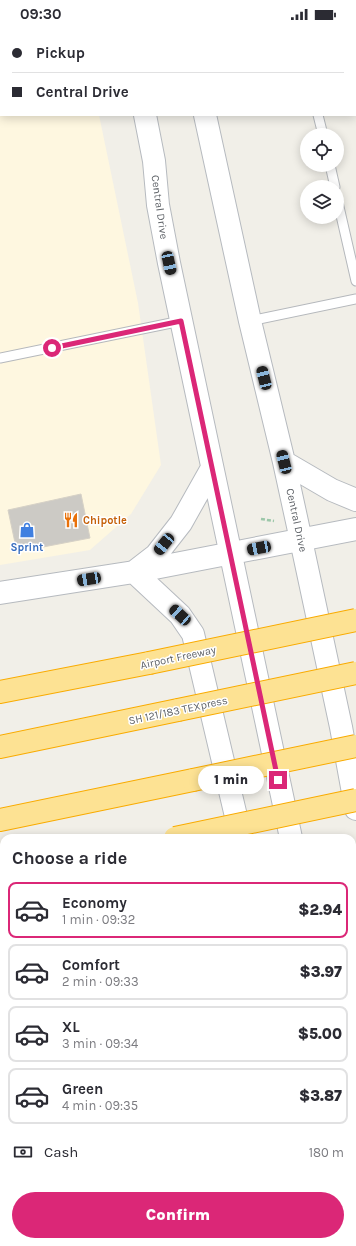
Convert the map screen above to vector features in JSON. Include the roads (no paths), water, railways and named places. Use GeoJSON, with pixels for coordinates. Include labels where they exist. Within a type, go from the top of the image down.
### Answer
{"type":"FeatureCollection","features":[{"type":"Feature","properties":{"kind":"highway","name":"Airport Freeway"},"geometry":{"type":"LineString","coordinates":[[0,692],[356,620]]}},
{"type":"Feature","properties":{"kind":"highway","name":"SH 121/183 TEXpress"},"geometry":{"type":"LineString","coordinates":[[0,748],[356,673]]}},
{"type":"Feature","properties":{"kind":"highway"},"geometry":{"type":"LineString","coordinates":[[0,820],[356,746]]}},
{"type":"Feature","properties":{"kind":"highway"},"geometry":{"type":"LineString","coordinates":[[194,834],[356,800]]}},
{"type":"Feature","properties":{"kind":"main road","name":"Central Drive"},"geometry":{"type":"LineString","coordinates":[[145,116],[154,161],[158,205],[181,321],[290,834]]}},
{"type":"Feature","properties":{"kind":"main road","name":"Central Drive"},"geometry":{"type":"LineString","coordinates":[[205,116],[250,321],[301,540],[341,727],[356,809]]}},
{"type":"Feature","properties":{"kind":"main road"},"geometry":{"type":"LineString","coordinates":[[284,462],[332,490],[356,500]]}},
{"type":"Feature","properties":{"kind":"main road"},"geometry":{"type":"LineString","coordinates":[[134,572],[156,555],[182,523],[212,468]]}},
{"type":"Feature","properties":{"kind":"main road"},"geometry":{"type":"LineString","coordinates":[[0,593],[134,572],[356,529]]}},
{"type":"Feature","properties":{"kind":"main road"},"geometry":{"type":"LineString","coordinates":[[134,572],[180,615],[193,634],[239,834]]}},
{"type":"Feature","properties":{"kind":"lane"},"geometry":{"type":"LineString","coordinates":[[318,116],[321,128]]}},
{"type":"Feature","properties":{"kind":"lane"},"geometry":{"type":"LineString","coordinates":[[343,224],[356,281]]}},
{"type":"Feature","properties":{"kind":"lane"},"geometry":{"type":"LineString","coordinates":[[250,321],[356,299]]}},
{"type":"Feature","properties":{"kind":"lane"},"geometry":{"type":"LineString","coordinates":[[0,358],[181,321]]}},
{"type":"Feature","properties":{"kind":"place","name":"Chipotle"},"geometry":{"type":"Point","coordinates":[71,520]}},
{"type":"Feature","properties":{"kind":"place","name":"Sprint"},"geometry":{"type":"Point","coordinates":[27,530]}}]}
